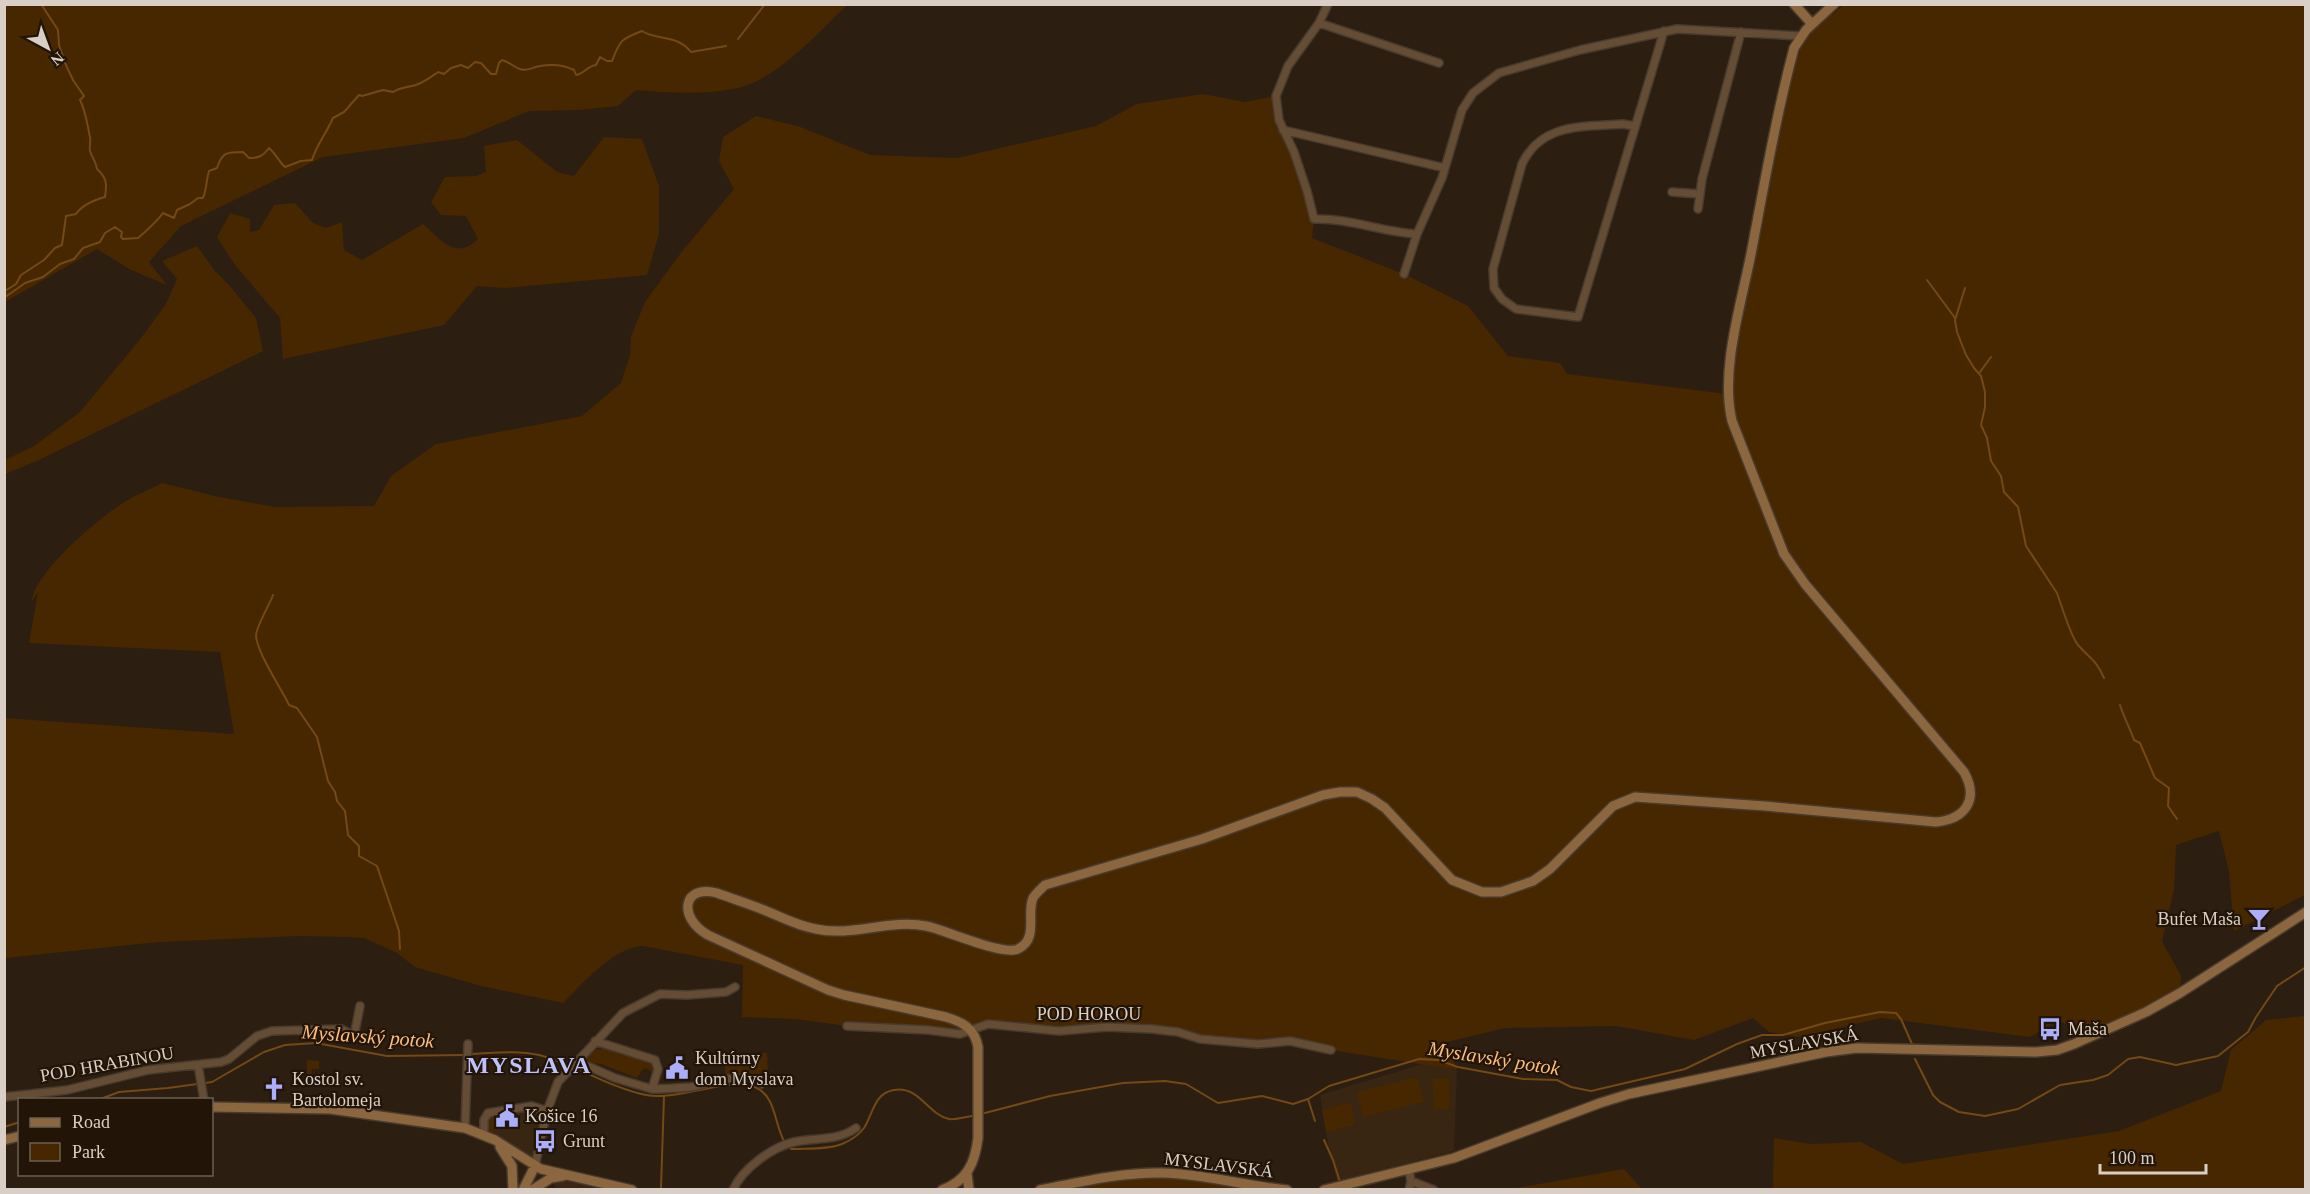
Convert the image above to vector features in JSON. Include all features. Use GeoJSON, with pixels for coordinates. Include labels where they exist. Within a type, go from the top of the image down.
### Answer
{"type":"FeatureCollection","features":[{"type":"Feature","properties":{"kind":"street"},"geometry":{"type":"LineString","coordinates":[[1328,4],[1319,23],[1288,66],[1276,96],[1276,111],[1282,130],[1294,152],[1314,219],[1342,221],[1397,233],[1417,234]]}},
{"type":"Feature","properties":{"kind":"street"},"geometry":{"type":"LineString","coordinates":[[1794,4],[1812,24]]}},
{"type":"Feature","properties":{"kind":"street"},"geometry":{"type":"LineString","coordinates":[[942,1190],[952,1186],[967,1174],[974,1160],[978,1138],[978,1047],[971,1029],[946,1017],[844,995],[805,980],[702,931],[689,918],[688,904],[694,895],[710,891],[818,930],[914,924],[928,926],[997,949],[1013,950],[1022,946],[1029,938],[1034,897],[1045,885],[1195,841],[1289,807],[1340,792],[1357,792],[1385,808],[1452,880],[1482,892],[1501,892],[1533,881],[1550,869],[1613,806],[1635,797],[1936,822],[1953,819],[1964,810],[1969,800],[1970,789],[1964,772],[1805,584],[1784,554],[1732,421],[1728,403],[1730,360],[1794,48],[1801,36],[1834,4]]}},
{"type":"Feature","properties":{"kind":"street"},"geometry":{"type":"LineString","coordinates":[[1319,23],[1439,63]]}},
{"type":"Feature","properties":{"kind":"street"},"geometry":{"type":"LineString","coordinates":[[1404,274],[1417,234],[1445,168],[1458,122],[1467,101],[1482,85],[1499,73],[1580,50],[1677,29],[1801,36]]}},
{"type":"Feature","properties":{"kind":"street"},"geometry":{"type":"LineString","coordinates":[[1634,126],[1615,125],[1557,131],[1541,138],[1530,149],[1522,164],[1493,269],[1494,288],[1506,304],[1521,311],[1578,317],[1664,31]]}},
{"type":"Feature","properties":{"kind":"street"},"geometry":{"type":"LineString","coordinates":[[1698,209],[1702,179],[1741,32]]}},
{"type":"Feature","properties":{"kind":"street"},"geometry":{"type":"LineString","coordinates":[[1282,130],[1445,168]]}},
{"type":"Feature","properties":{"kind":"street"},"geometry":{"type":"LineString","coordinates":[[1672,192],[1700,194]]}},
{"type":"Feature","properties":{"kind":"street","name":"MYSLAVSKÁ"},"geometry":{"type":"LineString","coordinates":[[1324,1190],[1409,1170],[1476,1150],[1629,1094],[1826,1052],[1857,1048],[2027,1052],[2057,1050],[2146,1012],[2306,912]]}},
{"type":"Feature","properties":{"kind":"street"},"geometry":{"type":"LineString","coordinates":[[523,1190],[535,1166],[547,1111],[558,1082],[595,1041],[630,1008],[660,994],[687,995],[726,992],[735,987]]}},
{"type":"Feature","properties":{"kind":"street","name":"POD HRABINOU"},"geometry":{"type":"LineString","coordinates":[[4,1097],[67,1090],[148,1070],[225,1061],[257,1036],[272,1031],[341,1029],[354,1036],[360,1006]]}},
{"type":"Feature","properties":{"kind":"street","name":"POD HOROU"},"geometry":{"type":"LineString","coordinates":[[848,1026],[928,1030],[947,1034],[960,1034],[988,1024],[1059,1031],[1107,1027],[1152,1029],[1178,1032],[1200,1039],[1246,1044],[1290,1041],[1331,1050]]}},
{"type":"Feature","properties":{"kind":"street"},"geometry":{"type":"LineString","coordinates":[[595,1041],[655,1060],[657,1069],[652,1089]]}},
{"type":"Feature","properties":{"kind":"street"},"geometry":{"type":"LineString","coordinates":[[465,1128],[468,1044]]}},
{"type":"Feature","properties":{"kind":"street"},"geometry":{"type":"LineString","coordinates":[[575,1063],[652,1089],[679,1088],[726,1079],[753,1080],[761,1084]]}},
{"type":"Feature","properties":{"kind":"street"},"geometry":{"type":"LineString","coordinates":[[198,1065],[203,1096]]}},
{"type":"Feature","properties":{"kind":"street"},"geometry":{"type":"LineString","coordinates":[[484,1135],[483,1120],[488,1113],[532,1106],[547,1111]]}},
{"type":"Feature","properties":{"kind":"street"},"geometry":{"type":"LineString","coordinates":[[213,1107],[330,1108],[465,1128],[495,1140],[535,1166],[551,1172],[632,1190]]}},
{"type":"Feature","properties":{"kind":"street"},"geometry":{"type":"LineString","coordinates":[[732,1190],[743,1173],[753,1165],[791,1143],[833,1139],[856,1128]]}},
{"type":"Feature","properties":{"kind":"street"},"geometry":{"type":"LineString","coordinates":[[495,1140],[506,1153],[512,1166],[513,1190]]}},
{"type":"Feature","properties":{"kind":"street"},"geometry":{"type":"LineString","coordinates":[[1409,1170],[1412,1180],[1409,1190]]}},
{"type":"Feature","properties":{"kind":"street","name":"MYSLAVSKÁ"},"geometry":{"type":"LineString","coordinates":[[1040,1190],[1146,1173],[1182,1174],[1287,1190]]}},
{"type":"Feature","properties":{"kind":"street"},"geometry":{"type":"LineString","coordinates":[[967,1174],[969,1190]]}},
{"type":"Feature","properties":{"kind":"street"},"geometry":{"type":"LineString","coordinates":[[532,1190],[551,1178],[571,1175]]}},
{"type":"Feature","properties":{"kind":"street"},"geometry":{"type":"LineString","coordinates":[[1412,1180],[1434,1190]]}},
{"type":"Feature","properties":{"kind":"shaded area"},"geometry":{"type":"Polygon","coordinates":[[[1422,1064],[1457,1070],[1454,1151],[1337,1181],[1320,1095],[1422,1064]]]}},
{"type":"Feature","properties":{"kind":"shaded area"},"geometry":{"type":"Polygon","coordinates":[[[532,1106],[547,1111],[535,1166],[484,1135],[486,1115],[532,1106]]]}},
{"type":"Feature","properties":{"kind":"shaded area"},"geometry":{"type":"Polygon","coordinates":[[[573,1180],[609,1189],[557,1189],[553,1183],[573,1180]]]}},
{"type":"Feature","properties":{"kind":"green space"},"geometry":{"type":"Polygon","coordinates":[[[5,4],[847,5],[782,65],[752,83],[738,88],[674,93],[636,90],[618,106],[529,111],[464,138],[323,157],[181,226],[149,262],[167,285],[131,270],[97,249],[5,302],[5,4]]]}},
{"type":"Feature","properties":{"kind":"green space"},"geometry":{"type":"Polygon","coordinates":[[[1845,4],[2305,5],[2305,895],[2234,931],[2229,871],[2219,831],[2176,845],[2174,890],[2162,941],[2181,976],[2179,998],[2161,1010],[2080,1048],[2069,1025],[2061,1022],[2052,1024],[2030,1037],[1881,1018],[1799,1037],[1769,1032],[1753,1018],[1694,1040],[1616,1026],[1505,1028],[1447,1042],[1457,1070],[1331,1050],[1290,1041],[1258,1044],[1152,1029],[1059,1031],[988,1024],[960,1034],[847,1026],[796,1019],[742,1017],[743,965],[643,946],[632,948],[610,959],[563,1003],[481,986],[415,967],[397,953],[364,938],[298,936],[158,942],[5,958],[4,718],[234,734],[220,652],[29,643],[38,592],[32,601],[35,590],[53,564],[80,537],[127,500],[162,483],[219,497],[275,507],[374,506],[391,476],[436,444],[582,416],[621,383],[630,355],[631,336],[645,302],[680,254],[734,189],[719,161],[723,137],[756,116],[798,126],[870,155],[957,158],[1096,126],[1137,104],[1203,94],[1245,102],[1276,96],[1276,111],[1289,140],[1314,219],[1312,238],[1404,274],[1468,306],[1508,356],[1560,363],[1567,374],[1727,394],[1794,48],[1812,24],[1833,14],[1845,4]]]}},
{"type":"Feature","properties":{"kind":"green space"},"geometry":{"type":"Polygon","coordinates":[[[604,137],[642,139],[659,186],[659,234],[647,275],[505,288],[477,286],[444,325],[283,359],[280,318],[235,265],[217,237],[230,213],[250,219],[250,232],[259,230],[274,205],[295,203],[313,223],[326,228],[342,222],[344,250],[362,260],[423,224],[449,246],[463,248],[478,239],[466,216],[441,215],[431,202],[445,177],[476,176],[486,172],[484,146],[517,140],[557,172],[574,176],[604,137]]]}},
{"type":"Feature","properties":{"kind":"green space"},"geometry":{"type":"Polygon","coordinates":[[[197,246],[215,271],[256,318],[263,351],[39,460],[5,474],[5,460],[34,446],[80,412],[166,304],[177,279],[162,261],[197,246]]]}},
{"type":"Feature","properties":{"kind":"green space"},"geometry":{"type":"Polygon","coordinates":[[[2305,1016],[2305,1189],[1768,1189],[1773,1188],[1774,1138],[1811,1144],[1861,1142],[1903,1164],[2119,1131],[2221,1091],[2231,1050],[2266,1020],[2305,1016]]]}},
{"type":"Feature","properties":{"kind":"green space"},"geometry":{"type":"Polygon","coordinates":[[[606,1048],[650,1062],[653,1065],[653,1072],[644,1068],[637,1078],[601,1064],[587,1063],[586,1058],[591,1053],[606,1048]]]}},
{"type":"Feature","properties":{"kind":"green space"},"geometry":{"type":"Polygon","coordinates":[[[767,1053],[768,1074],[725,1075],[725,1054],[767,1053]]]}},
{"type":"Feature","properties":{"kind":"green space"},"geometry":{"type":"Polygon","coordinates":[[[307,1060],[319,1061],[319,1069],[312,1069],[311,1078],[307,1079],[307,1060]]]}},
{"type":"Feature","properties":{"kind":"green space"},"geometry":{"type":"Polygon","coordinates":[[[1417,1077],[1424,1102],[1363,1117],[1357,1092],[1417,1077]]]}},
{"type":"Feature","properties":{"kind":"green space"},"geometry":{"type":"Polygon","coordinates":[[[1449,1078],[1450,1109],[1434,1109],[1432,1079],[1449,1078]]]}},
{"type":"Feature","properties":{"kind":"green space"},"geometry":{"type":"Polygon","coordinates":[[[1351,1102],[1355,1125],[1326,1132],[1322,1110],[1351,1102]]]}},
{"type":"Feature","properties":{"kind":"green space"},"geometry":{"type":"Polygon","coordinates":[[[500,1114],[496,1132],[490,1130],[487,1123],[489,1118],[500,1114]]]}},
{"type":"Feature","properties":{"kind":"green space"},"geometry":{"type":"Polygon","coordinates":[[[1624,1169],[1642,1189],[1511,1189],[1624,1169]]]}},
{"type":"Feature","properties":{"kind":"green space"},"geometry":{"type":"Polygon","coordinates":[[[1146,1173],[1287,1190],[1037,1190],[1146,1173]]]}},
{"type":"Feature","properties":{"kind":"waterway"},"geometry":{"type":"LineString","coordinates":[[6,296],[5,291],[16,284],[21,275],[62,245],[66,216],[76,214],[89,203],[105,197],[106,192],[104,178],[97,169],[90,151],[90,137],[80,100],[84,96],[65,63],[59,45],[58,30],[41,4]]}},
{"type":"Feature","properties":{"kind":"waterway"},"geometry":{"type":"LineString","coordinates":[[738,39],[765,4]]}},
{"type":"Feature","properties":{"kind":"waterway"},"geometry":{"type":"LineString","coordinates":[[4,298],[25,283],[43,277],[60,264],[74,259],[83,248],[100,242],[105,233],[115,227],[122,232],[123,239],[138,238],[163,213],[174,218],[177,210],[198,198],[203,198],[209,171],[217,168],[226,154],[243,152],[249,158],[256,158],[263,155],[269,148],[285,167],[312,160],[333,118],[344,112],[359,95],[383,90],[393,92],[419,84],[438,72],[444,74],[451,68],[461,65],[468,68],[475,62],[481,63],[491,74],[496,74],[502,60],[523,70],[544,65],[562,66],[574,70],[576,75],[596,65],[600,57],[612,61],[622,41],[642,31],[673,40],[691,52],[726,46]]}},
{"type":"Feature","properties":{"kind":"waterway"},"geometry":{"type":"LineString","coordinates":[[1927,280],[1955,318]]}},
{"type":"Feature","properties":{"kind":"waterway"},"geometry":{"type":"LineString","coordinates":[[1965,288],[1955,320],[1966,355],[1981,376],[1985,392],[1985,407],[1981,425],[1987,438],[1991,461],[2001,476],[2004,492],[2018,507],[2026,546],[2057,593],[2075,641],[2095,663],[2104,678]]}},
{"type":"Feature","properties":{"kind":"waterway"},"geometry":{"type":"LineString","coordinates":[[1980,372],[1991,357]]}},
{"type":"Feature","properties":{"kind":"waterway"},"geometry":{"type":"LineString","coordinates":[[273,595],[257,631],[257,642],[289,705],[297,708],[317,737],[328,781],[335,792],[337,801],[345,811],[348,835],[359,846],[359,856],[377,866],[399,931],[400,949]]}},
{"type":"Feature","properties":{"kind":"waterway"},"geometry":{"type":"LineString","coordinates":[[2120,705],[2134,740],[2140,743],[2155,778],[2169,788],[2168,806],[2177,819]]}},
{"type":"Feature","properties":{"kind":"waterway","name":"Myslavský potok"},"geometry":{"type":"LineString","coordinates":[[1915,1059],[1933,1095],[1940,1102],[1959,1112],[1985,1116],[2018,1109],[2060,1085],[2093,1080],[2108,1075],[2128,1059],[2140,1057],[2176,1065],[2218,1056],[2248,1032],[2277,986],[2306,967]]}},
{"type":"Feature","properties":{"kind":"waterway","name":"Myslavský potok"},"geometry":{"type":"LineString","coordinates":[[985,1113],[1050,1096],[1123,1083],[1165,1081],[1186,1084],[1218,1103],[1262,1096],[1293,1104],[1308,1099],[1329,1086],[1419,1059],[1438,1060],[1458,1067],[1523,1079],[1557,1080],[1571,1087],[1591,1091],[1685,1069],[1737,1044],[1762,1035],[1783,1035],[1825,1023],[1880,1012],[1896,1013],[1912,1044]]}},
{"type":"Feature","properties":{"kind":"waterway","name":"Myslavský potok"},"geometry":{"type":"LineString","coordinates":[[103,1098],[119,1092],[212,1082],[264,1052],[285,1045],[316,1043],[387,1056],[465,1055]]}},
{"type":"Feature","properties":{"kind":"waterway","name":"Myslavský potok"},"geometry":{"type":"LineString","coordinates":[[471,1054],[531,1053],[646,1095],[674,1095],[719,1086],[745,1084],[762,1091],[767,1097],[784,1141]]}},
{"type":"Feature","properties":{"kind":"waterway","name":"Myslavský potok"},"geometry":{"type":"LineString","coordinates":[[791,1149],[830,1147],[848,1141],[864,1128],[882,1095],[894,1090],[910,1092],[935,1112],[949,1119],[972,1116]]}},
{"type":"Feature","properties":{"kind":"waterway"},"geometry":{"type":"LineString","coordinates":[[661,1188],[664,1096]]}},
{"type":"Feature","properties":{"kind":"waterway"},"geometry":{"type":"LineString","coordinates":[[1308,1099],[1315,1121]]}},
{"type":"Feature","properties":{"kind":"waterway","name":"Myslavský potok"},"geometry":{"type":"LineString","coordinates":[[4,1127],[18,1123]]}},
{"type":"Feature","properties":{"kind":"waterway"},"geometry":{"type":"LineString","coordinates":[[1324,1140],[1340,1182]]}},
{"type":"Feature","properties":{"kind":"place","name":"Bufet Maša"},"geometry":{"type":"Point","coordinates":[2259,919]}},
{"type":"Feature","properties":{"kind":"place","name":"Maša"},"geometry":{"type":"Point","coordinates":[2050,1029]}},
{"type":"Feature","properties":{"kind":"place","name":"Kultúrny dom Myslava"},"geometry":{"type":"Point","coordinates":[677,1068]}},
{"type":"Feature","properties":{"kind":"place","name":"Kostol sv. Bartolomeja"},"geometry":{"type":"Point","coordinates":[274,1089]}},
{"type":"Feature","properties":{"kind":"place","name":"Košice 16"},"geometry":{"type":"Point","coordinates":[507,1116]}},
{"type":"Feature","properties":{"kind":"place","name":"Grunt"},"geometry":{"type":"Point","coordinates":[545,1141]}},
{"type":"Feature","properties":{"kind":"district","name":"MYSLAVA"},"geometry":{"type":"Point","coordinates":[529,1065]}}]}
